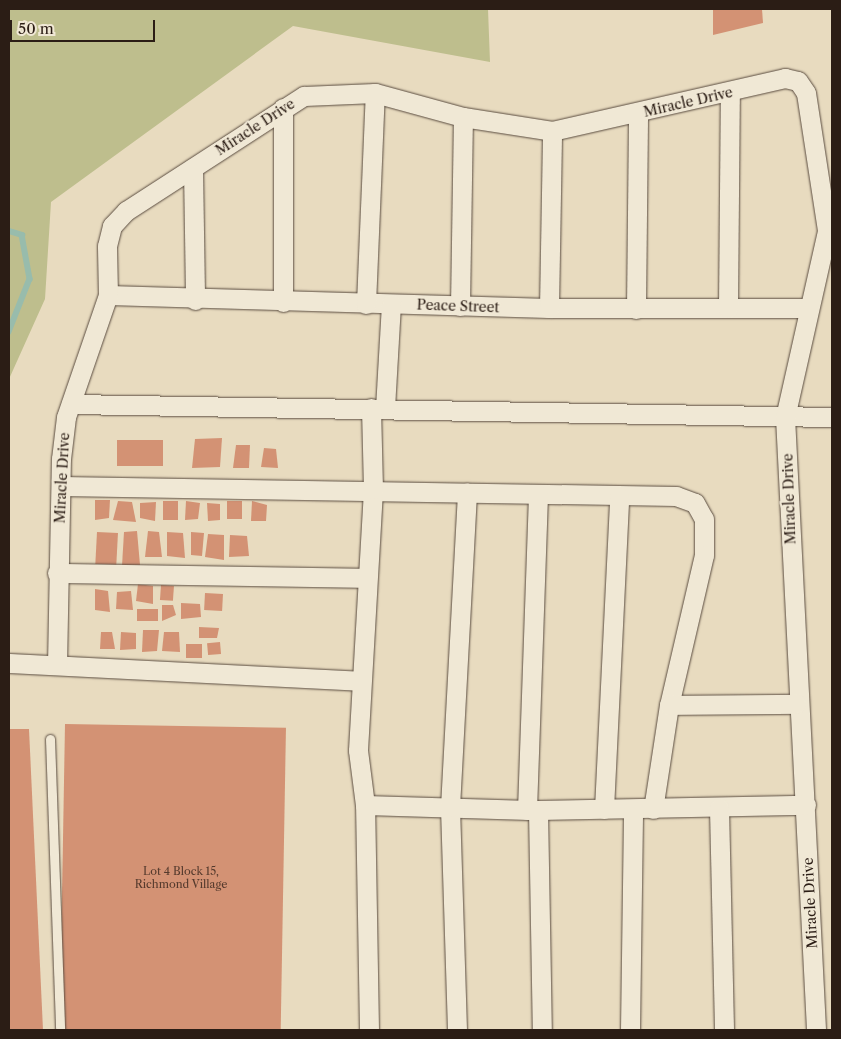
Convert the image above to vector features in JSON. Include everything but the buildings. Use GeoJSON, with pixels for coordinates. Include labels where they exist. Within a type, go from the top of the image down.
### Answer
{"type":"FeatureCollection","features":[{"type":"Feature","properties":{"kind":"street","name":"Miracle Drive"},"geometry":{"type":"LineString","coordinates":[[57,665],[57,572],[63,442],[71,404],[108,295],[107,246],[112,226],[126,210],[304,96],[332,92],[375,93],[464,117],[552,130],[638,114],[785,78],[798,81],[806,93],[829,231],[808,308],[785,417],[796,704],[806,805],[816,1030]]}},
{"type":"Feature","properties":{"kind":"street"},"geometry":{"type":"LineString","coordinates":[[366,304],[375,93]]}},
{"type":"Feature","properties":{"kind":"street"},"geometry":{"type":"LineString","coordinates":[[728,308],[730,93]]}},
{"type":"Feature","properties":{"kind":"street"},"geometry":{"type":"LineString","coordinates":[[283,108],[283,302]]}},
{"type":"Feature","properties":{"kind":"street"},"geometry":{"type":"LineString","coordinates":[[636,309],[638,114]]}},
{"type":"Feature","properties":{"kind":"street"},"geometry":{"type":"LineString","coordinates":[[460,306],[464,117]]}},
{"type":"Feature","properties":{"kind":"street"},"geometry":{"type":"LineString","coordinates":[[549,308],[552,130]]}},
{"type":"Feature","properties":{"kind":"street"},"geometry":{"type":"LineString","coordinates":[[193,168],[195,300]]}},
{"type":"Feature","properties":{"kind":"street","name":"Peace Street"},"geometry":{"type":"LineString","coordinates":[[108,295],[195,300],[549,308],[808,308]]}},
{"type":"Feature","properties":{"kind":"street"},"geometry":{"type":"LineString","coordinates":[[369,1030],[365,806],[358,750],[360,681],[378,408],[391,304]]}},
{"type":"Feature","properties":{"kind":"street"},"geometry":{"type":"LineString","coordinates":[[71,404],[832,417]]}},
{"type":"Feature","properties":{"kind":"street"},"geometry":{"type":"LineString","coordinates":[[61,486],[373,489],[619,497],[676,496],[695,503],[704,519],[704,555],[695,608],[669,705],[653,809]]}},
{"type":"Feature","properties":{"kind":"street"},"geometry":{"type":"LineString","coordinates":[[457,1030],[450,807],[467,492]]}},
{"type":"Feature","properties":{"kind":"street"},"geometry":{"type":"LineString","coordinates":[[538,495],[533,810],[542,1030]]}},
{"type":"Feature","properties":{"kind":"street"},"geometry":{"type":"LineString","coordinates":[[604,809],[619,497]]}},
{"type":"Feature","properties":{"kind":"street"},"geometry":{"type":"LineString","coordinates":[[57,572],[366,578]]}},
{"type":"Feature","properties":{"kind":"street"},"geometry":{"type":"LineString","coordinates":[[9,663],[360,681]]}},
{"type":"Feature","properties":{"kind":"street"},"geometry":{"type":"LineString","coordinates":[[669,705],[796,704]]}},
{"type":"Feature","properties":{"kind":"street"},"geometry":{"type":"LineString","coordinates":[[365,806],[633,810],[806,805]]}},
{"type":"Feature","properties":{"kind":"street"},"geometry":{"type":"LineString","coordinates":[[719,808],[724,1030]]}},
{"type":"Feature","properties":{"kind":"street"},"geometry":{"type":"LineString","coordinates":[[630,1030],[633,810]]}},
{"type":"Feature","properties":{"kind":"lane"},"geometry":{"type":"LineString","coordinates":[[50,739],[60,1030]]}},
{"type":"Feature","properties":{"kind":"green space"},"geometry":{"type":"Polygon","coordinates":[[[9,9],[488,9],[490,62],[293,26],[51,202],[45,299],[9,379],[9,9]]]}},
{"type":"Feature","properties":{"kind":"waterway"},"geometry":{"type":"LineString","coordinates":[[9,231],[22,235],[30,279],[9,332]]}}]}
